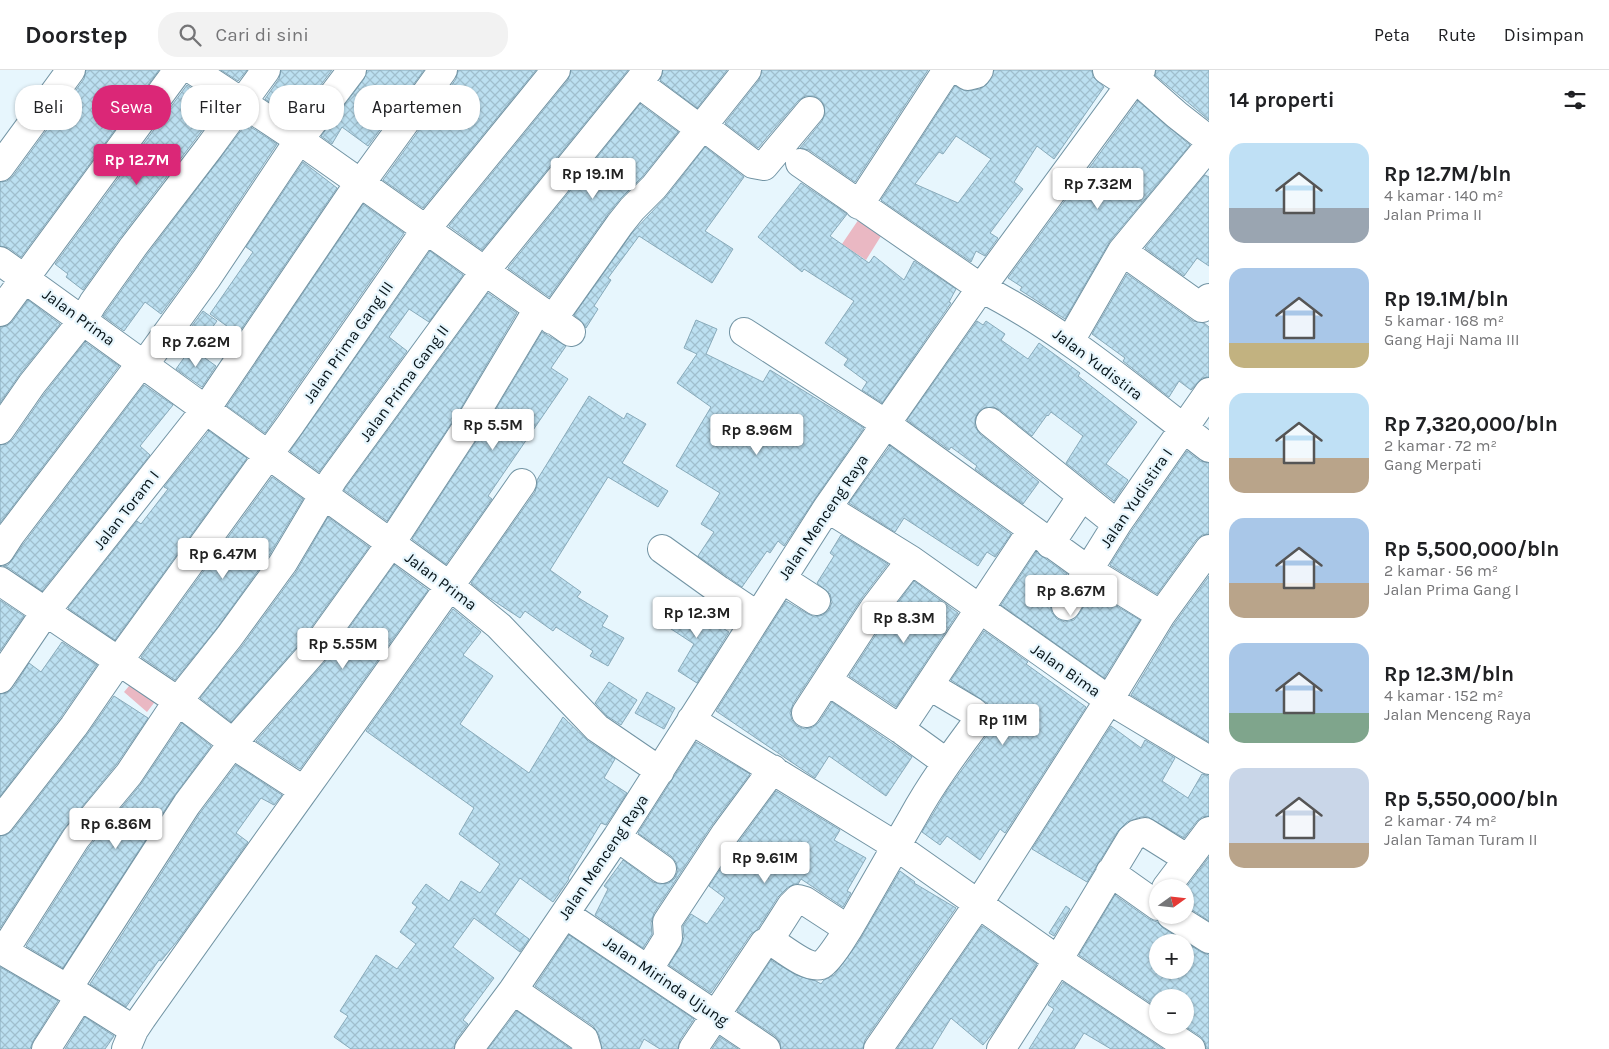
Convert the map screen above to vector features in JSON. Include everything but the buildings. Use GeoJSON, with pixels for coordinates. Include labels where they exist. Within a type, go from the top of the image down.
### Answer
{"type":"FeatureCollection","features":[{"type":"Feature","properties":{"kind":"street"},"geometry":{"type":"LineString","coordinates":[[5,149],[71,70]]}},
{"type":"Feature","properties":{"kind":"street"},"geometry":{"type":"LineString","coordinates":[[0,312],[178,70]]}},
{"type":"Feature","properties":{"kind":"street"},"geometry":{"type":"LineString","coordinates":[[193,70],[216,85]]}},
{"type":"Feature","properties":{"kind":"street"},"geometry":{"type":"LineString","coordinates":[[256,85],[266,70]]}},
{"type":"Feature","properties":{"kind":"street"},"geometry":{"type":"LineString","coordinates":[[0,551],[142,362],[149,358],[207,278],[299,140],[352,70]]}},
{"type":"Feature","properties":{"kind":"street"},"geometry":{"type":"LineString","coordinates":[[206,409],[351,195],[362,184],[443,70]]}},
{"type":"Feature","properties":{"kind":"street","name":"Jalan Prima Gang III"},"geometry":{"type":"LineString","coordinates":[[0,821],[74,726],[268,455],[427,228],[556,70]]}},
{"type":"Feature","properties":{"kind":"street"},"geometry":{"type":"LineString","coordinates":[[46,1049],[74,992],[186,804],[232,744],[312,653],[391,543],[471,421],[554,320],[609,238],[632,209],[654,187],[747,70]]}},
{"type":"Feature","properties":{"kind":"street"},"geometry":{"type":"LineString","coordinates":[[858,205],[947,70]]}},
{"type":"Feature","properties":{"kind":"street"},"geometry":{"type":"LineString","coordinates":[[959,70],[968,76],[976,74],[979,70]]}},
{"type":"Feature","properties":{"kind":"street"},"geometry":{"type":"LineString","coordinates":[[1106,70],[1136,78],[1177,115],[1209,140]]}},
{"type":"Feature","properties":{"kind":"street"},"geometry":{"type":"LineString","coordinates":[[643,76],[702,128],[753,164],[764,166],[810,111]]}},
{"type":"Feature","properties":{"kind":"street","name":"Jalan Prima Gang II"},"geometry":{"type":"LineString","coordinates":[[4,957],[76,838],[128,774],[176,703],[229,637],[282,563],[333,479],[484,272],[643,76]]}},
{"type":"Feature","properties":{"kind":"street","name":"Jalan Menceng Raya"},"geometry":{"type":"LineString","coordinates":[[469,1049],[513,990],[660,771],[827,508],[981,288],[1136,78]]}},
{"type":"Feature","properties":{"kind":"street"},"geometry":{"type":"LineString","coordinates":[[259,114],[427,228],[484,272],[554,320]]}},
{"type":"Feature","properties":{"kind":"street"},"geometry":{"type":"LineString","coordinates":[[0,430],[32,384],[83,320],[92,303],[133,247],[222,130]]}},
{"type":"Feature","properties":{"kind":"street"},"geometry":{"type":"LineString","coordinates":[[1070,341],[1122,250],[1209,146]]}},
{"type":"Feature","properties":{"kind":"street","name":"Jalan Yudistira"},"geometry":{"type":"LineString","coordinates":[[800,163],[858,205],[981,288],[1009,302],[1070,341],[1209,448]]}},
{"type":"Feature","properties":{"kind":"street"},"geometry":{"type":"LineString","coordinates":[[1122,250],[1207,307]]}},
{"type":"Feature","properties":{"kind":"street","name":"Jalan Prima"},"geometry":{"type":"LineString","coordinates":[[0,261],[450,586],[499,626],[598,728],[660,771]]}},
{"type":"Feature","properties":{"kind":"street"},"geometry":{"type":"LineString","coordinates":[[744,332],[886,424],[1088,570],[1161,615]]}},
{"type":"Feature","properties":{"kind":"street","name":"Jalan Yudistira I"},"geometry":{"type":"LineString","coordinates":[[1066,606],[1117,524],[1209,392]]}},
{"type":"Feature","properties":{"kind":"street","name":"Jalan Toram I"},"geometry":{"type":"LineString","coordinates":[[0,679],[46,611],[206,409]]}},
{"type":"Feature","properties":{"kind":"street"},"geometry":{"type":"LineString","coordinates":[[990,422],[1117,524]]}},
{"type":"Feature","properties":{"kind":"street"},"geometry":{"type":"LineString","coordinates":[[4,957],[74,992],[130,1039],[303,790],[522,483]]}},
{"type":"Feature","properties":{"kind":"street"},"geometry":{"type":"LineString","coordinates":[[900,729],[980,609],[1041,537],[1082,496]]}},
{"type":"Feature","properties":{"kind":"street","name":"Jalan Bima"},"geometry":{"type":"LineString","coordinates":[[827,508],[911,560],[1109,700],[1209,760]]}},
{"type":"Feature","properties":{"kind":"street"},"geometry":{"type":"LineString","coordinates":[[662,549],[758,616]]}},
{"type":"Feature","properties":{"kind":"street"},"geometry":{"type":"LineString","coordinates":[[878,1049],[979,903],[1161,615],[1209,549]]}},
{"type":"Feature","properties":{"kind":"street"},"geometry":{"type":"LineString","coordinates":[[806,713],[875,607],[911,560]]}},
{"type":"Feature","properties":{"kind":"street"},"geometry":{"type":"LineString","coordinates":[[782,579],[816,601]]}},
{"type":"Feature","properties":{"kind":"street"},"geometry":{"type":"LineString","coordinates":[[0,581],[46,611],[232,744],[303,790]]}},
{"type":"Feature","properties":{"kind":"street"},"geometry":{"type":"LineString","coordinates":[[828,681],[947,763]]}},
{"type":"Feature","properties":{"kind":"street"},"geometry":{"type":"LineString","coordinates":[[768,942],[774,943],[810,965],[818,965],[826,961],[848,929],[913,817],[947,763],[977,722],[978,718],[972,711],[930,686]]}},
{"type":"Feature","properties":{"kind":"street"},"geometry":{"type":"LineString","coordinates":[[691,720],[896,846],[1058,960],[1189,1048]]}},
{"type":"Feature","properties":{"kind":"street"},"geometry":{"type":"LineString","coordinates":[[648,970],[668,938],[668,922],[725,834],[773,769]]}},
{"type":"Feature","properties":{"kind":"street"},"geometry":{"type":"LineString","coordinates":[[1175,879],[1209,831]]}},
{"type":"Feature","properties":{"kind":"street"},"geometry":{"type":"LineString","coordinates":[[1001,1049],[1058,960],[1131,839],[1137,834],[1145,832],[1188,859]]}},
{"type":"Feature","properties":{"kind":"street"},"geometry":{"type":"LineString","coordinates":[[616,837],[662,869]]}},
{"type":"Feature","properties":{"kind":"street"},"geometry":{"type":"LineString","coordinates":[[1110,872],[1149,895]]}},
{"type":"Feature","properties":{"kind":"street"},"geometry":{"type":"LineString","coordinates":[[693,1049],[764,943],[768,942],[791,906],[798,899],[805,901],[848,929]]}},
{"type":"Feature","properties":{"kind":"street","name":"Jalan Mirinda Ujung"},"geometry":{"type":"LineString","coordinates":[[565,914],[766,1049]]}},
{"type":"Feature","properties":{"kind":"street"},"geometry":{"type":"LineString","coordinates":[[1190,924],[1209,939]]}},
{"type":"Feature","properties":{"kind":"street"},"geometry":{"type":"LineString","coordinates":[[513,990],[584,1039],[587,1049]]}},
{"type":"Feature","properties":{"kind":"shaded area"},"geometry":{"type":"Polygon","coordinates":[[[863,213],[886,228],[866,260],[842,244],[863,213]]]}},
{"type":"Feature","properties":{"kind":"shaded area"},"geometry":{"type":"Polygon","coordinates":[[[134,680],[157,699],[147,712],[124,692],[134,680]]]}}]}
